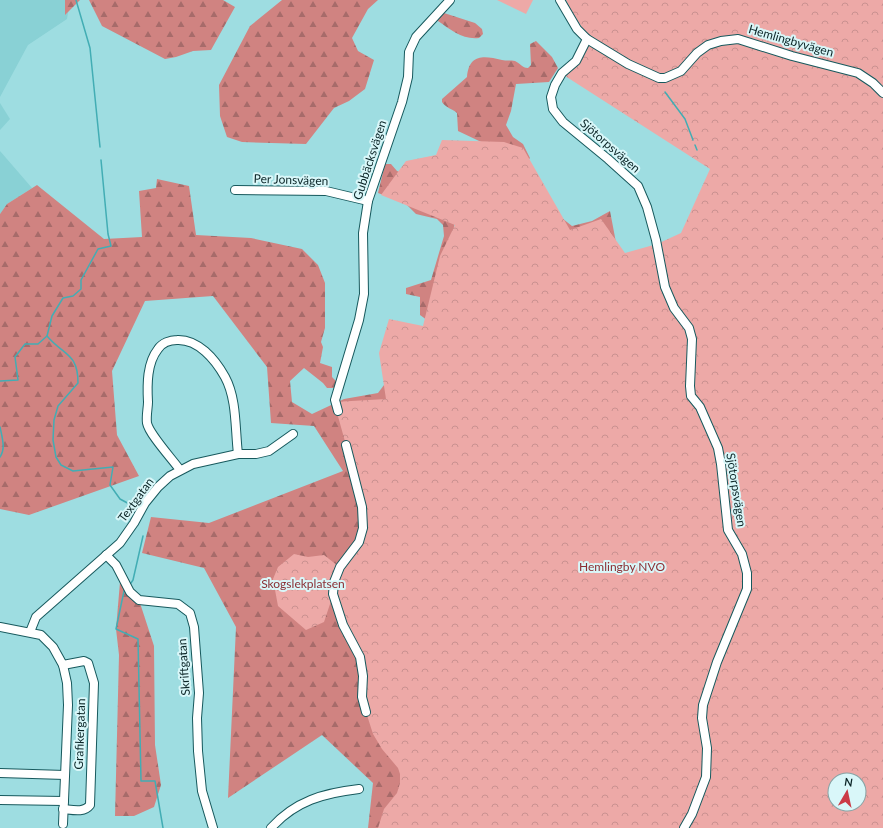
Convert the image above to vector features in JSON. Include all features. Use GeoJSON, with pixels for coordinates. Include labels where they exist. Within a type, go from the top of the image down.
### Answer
{"type":"FeatureCollection","features":[{"type":"Feature","properties":{"kind":"street","name":"Gubbäcksvägen"},"geometry":{"type":"LineString","coordinates":[[338,411],[335,400],[359,320],[364,294],[364,233],[368,201],[402,102],[408,77],[409,52],[412,44],[416,37],[450,0]]}},
{"type":"Feature","properties":{"kind":"street","name":"Hemlingbyvägen"},"geometry":{"type":"LineString","coordinates":[[560,0],[578,29],[587,39],[628,64],[659,78],[665,78],[681,71],[697,53],[708,45],[721,40],[738,39],[792,56],[858,73],[883,92]]}},
{"type":"Feature","properties":{"kind":"street","name":"Sjötorpsvägen"},"geometry":{"type":"LineString","coordinates":[[587,39],[576,61],[562,73],[555,85],[551,97],[553,109],[563,122],[638,186],[647,206],[656,240],[665,287],[674,308],[689,328],[692,339],[691,396],[700,408],[718,448],[728,530],[742,554],[747,573],[747,589],[719,656],[703,705],[702,718],[707,748],[706,777],[692,814],[684,828]]}},
{"type":"Feature","properties":{"kind":"street","name":"Per Jonsvägen"},"geometry":{"type":"LineString","coordinates":[[235,190],[326,191],[368,201]]}},
{"type":"Feature","properties":{"kind":"street"},"geometry":{"type":"LineString","coordinates":[[180,470],[151,432],[147,423],[147,383],[152,361],[159,348],[170,340],[185,340],[197,345],[215,363],[225,378],[232,395],[238,454]]}},
{"type":"Feature","properties":{"kind":"street","name":"Textgatan"},"geometry":{"type":"LineString","coordinates":[[30,632],[36,617],[123,538],[158,487],[180,470],[193,464],[238,454],[256,454],[269,451],[293,434]]}},
{"type":"Feature","properties":{"kind":"street"},"geometry":{"type":"LineString","coordinates":[[346,445],[362,507],[363,528],[359,542],[339,570],[334,582],[333,594],[343,625],[360,657],[363,676],[362,697],[366,712]]}},
{"type":"Feature","properties":{"kind":"street","name":"Skriftgatan"},"geometry":{"type":"LineString","coordinates":[[106,555],[116,565],[130,592],[139,600],[178,604],[190,613],[194,627],[199,693],[197,718],[198,751],[202,791],[213,828]]}},
{"type":"Feature","properties":{"kind":"street","name":"Grafikergatan"},"geometry":{"type":"LineString","coordinates":[[0,627],[41,635],[48,640],[63,665],[67,683],[63,824]]}},
{"type":"Feature","properties":{"kind":"street","name":"Grafikergatan"},"geometry":{"type":"LineString","coordinates":[[63,665],[78,662],[88,663],[94,683],[90,805],[87,809],[82,810],[64,805]]}},
{"type":"Feature","properties":{"kind":"street"},"geometry":{"type":"LineString","coordinates":[[0,773],[65,776]]}},
{"type":"Feature","properties":{"kind":"street"},"geometry":{"type":"LineString","coordinates":[[270,828],[299,805],[315,797],[359,789]]}},
{"type":"Feature","properties":{"kind":"street"},"geometry":{"type":"LineString","coordinates":[[0,800],[64,805]]}},
{"type":"Feature","properties":{"kind":"shaded area"},"geometry":{"type":"Polygon","coordinates":[[[0,0],[70,0],[67,19],[28,45],[0,97],[0,0]]]}},
{"type":"Feature","properties":{"kind":"shaded area"},"geometry":{"type":"Polygon","coordinates":[[[0,103],[10,119],[0,130],[0,103]]]}},
{"type":"Feature","properties":{"kind":"shaded area"},"geometry":{"type":"Polygon","coordinates":[[[0,151],[32,188],[7,204],[0,214],[0,151]]]}},
{"type":"Feature","properties":{"kind":"green space"},"geometry":{"type":"Polygon","coordinates":[[[65,0],[80,0],[65,15],[65,0]]]}},
{"type":"Feature","properties":{"kind":"green space"},"geometry":{"type":"Polygon","coordinates":[[[89,0],[223,0],[235,7],[211,50],[193,51],[165,59],[102,26],[89,0]]]}},
{"type":"Feature","properties":{"kind":"green space"},"geometry":{"type":"Polygon","coordinates":[[[282,0],[378,0],[368,9],[352,38],[358,51],[374,60],[365,89],[349,101],[334,108],[306,144],[242,142],[227,137],[220,116],[219,85],[250,26],[282,0]]]}},
{"type":"Feature","properties":{"kind":"green space"},"geometry":{"type":"Polygon","coordinates":[[[497,0],[533,0],[526,14],[497,0]]]}},
{"type":"Feature","properties":{"kind":"green space","name":"Hemlingby NVO"},"geometry":{"type":"Polygon","coordinates":[[[566,0],[883,0],[883,828],[378,828],[384,809],[397,793],[400,783],[400,774],[398,768],[382,749],[373,734],[366,712],[363,676],[343,625],[334,582],[363,528],[346,445],[334,402],[386,399],[379,353],[389,319],[423,326],[440,256],[455,225],[381,195],[406,161],[436,155],[442,140],[504,142],[523,148],[570,230],[601,219],[625,253],[657,244],[681,233],[710,169],[562,74],[579,53],[587,35],[571,11],[566,0]]]}},
{"type":"Feature","properties":{"kind":"green space"},"geometry":{"type":"Polygon","coordinates":[[[444,13],[475,23],[482,29],[483,34],[479,38],[473,38],[457,34],[438,21],[439,16],[444,13]]]}},
{"type":"Feature","properties":{"kind":"green space"},"geometry":{"type":"Polygon","coordinates":[[[536,41],[552,57],[558,68],[549,82],[516,84],[511,111],[506,125],[513,137],[523,144],[530,158],[518,173],[496,149],[458,131],[457,113],[445,106],[442,99],[467,77],[468,69],[471,64],[474,60],[479,58],[484,57],[515,61],[528,68],[531,65],[530,44],[536,41]]]}},
{"type":"Feature","properties":{"kind":"green space"},"geometry":{"type":"Polygon","coordinates":[[[385,164],[391,164],[397,171],[403,173],[455,220],[453,236],[553,211],[572,226],[592,221],[610,211],[618,253],[857,772],[827,772],[827,812],[867,812],[867,793],[883,828],[368,828],[373,783],[322,735],[228,798],[236,627],[204,568],[142,553],[151,517],[209,523],[343,471],[314,426],[271,423],[267,367],[213,296],[145,301],[112,371],[117,435],[139,476],[29,515],[0,509],[0,214],[7,204],[37,185],[104,239],[142,237],[139,191],[156,188],[157,179],[189,186],[196,235],[251,238],[302,249],[318,265],[325,283],[325,328],[321,342],[323,347],[320,363],[332,367],[332,377],[337,382],[334,388],[327,388],[304,368],[290,381],[292,402],[312,414],[344,399],[378,393],[384,385],[410,395],[431,323],[420,315],[420,297],[406,294],[406,288],[431,280],[444,236],[443,225],[437,219],[416,214],[405,203],[378,193],[385,164]]]}},
{"type":"Feature","properties":{"kind":"green space","name":"Skogslekplatsen"},"geometry":{"type":"Polygon","coordinates":[[[294,554],[308,557],[324,555],[338,566],[331,601],[324,622],[306,630],[278,606],[273,579],[278,567],[294,554]]]}},
{"type":"Feature","properties":{"kind":"green space"},"geometry":{"type":"Polygon","coordinates":[[[120,582],[128,594],[140,603],[154,646],[155,745],[161,785],[154,807],[134,816],[115,816],[119,655],[116,629],[120,582]]]}},
{"type":"Feature","properties":{"kind":"waterway"},"geometry":{"type":"LineString","coordinates":[[76,0],[90,48],[100,147]]}},
{"type":"Feature","properties":{"kind":"waterway"},"geometry":{"type":"LineString","coordinates":[[665,92],[685,119],[693,140]]}},
{"type":"Feature","properties":{"kind":"waterway"},"geometry":{"type":"LineString","coordinates":[[695,145],[697,150]]}},
{"type":"Feature","properties":{"kind":"waterway"},"geometry":{"type":"LineString","coordinates":[[0,381],[18,380],[15,357],[25,344],[38,344],[47,336],[52,316],[63,298],[73,296],[81,289],[81,280],[98,249],[111,246],[108,234],[101,160]]}},
{"type":"Feature","properties":{"kind":"waterway"},"geometry":{"type":"LineString","coordinates":[[47,336],[73,360],[76,366],[78,383],[58,406],[54,420],[53,440],[56,457],[61,465],[73,471],[113,467],[110,485],[120,499],[133,506]]}},
{"type":"Feature","properties":{"kind":"waterway"},"geometry":{"type":"LineString","coordinates":[[0,427],[3,447],[0,457]]}},
{"type":"Feature","properties":{"kind":"waterway"},"geometry":{"type":"LineString","coordinates":[[131,583],[143,536]]}},
{"type":"Feature","properties":{"kind":"waterway"},"geometry":{"type":"LineString","coordinates":[[124,591],[116,629],[138,639],[141,781],[155,781],[163,828]]}}]}
